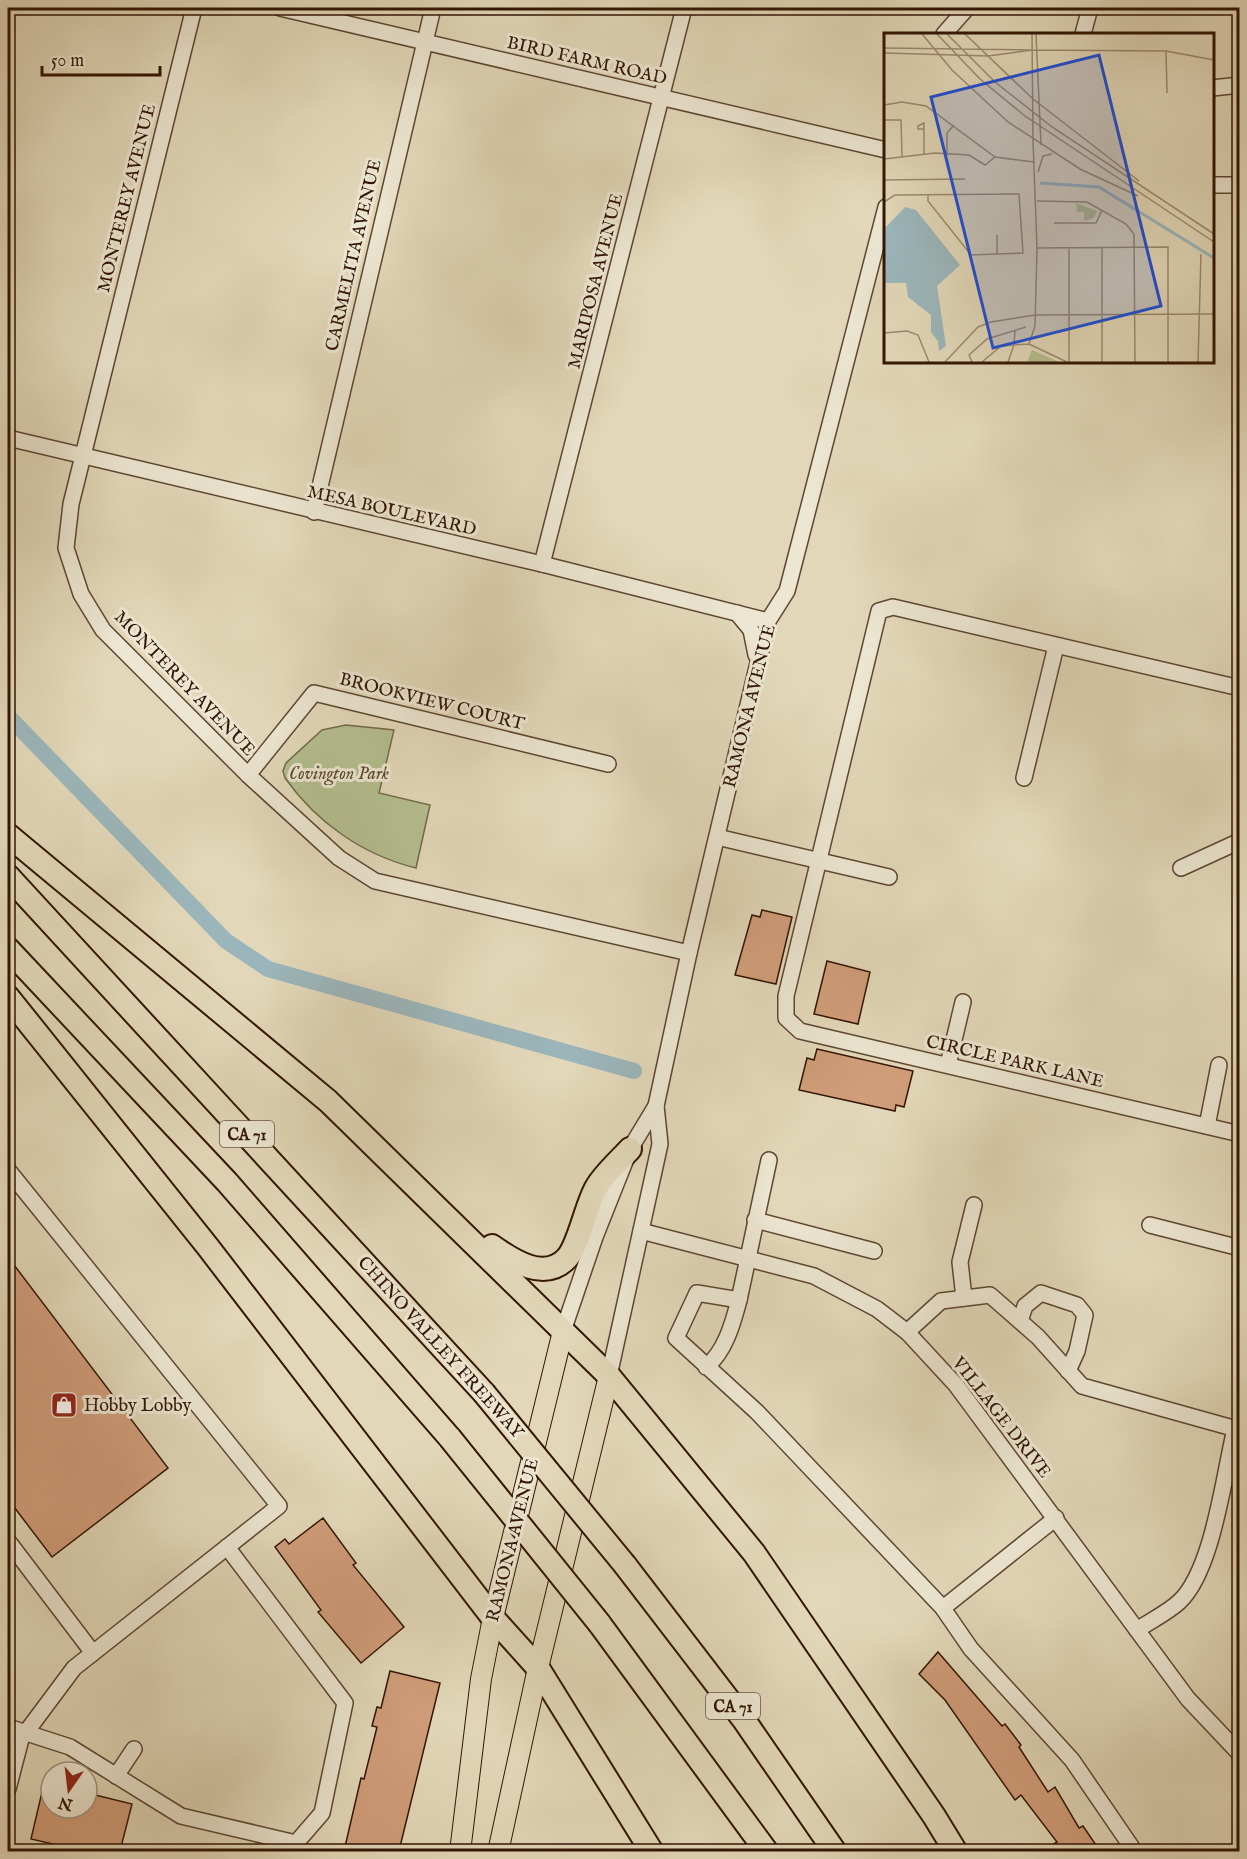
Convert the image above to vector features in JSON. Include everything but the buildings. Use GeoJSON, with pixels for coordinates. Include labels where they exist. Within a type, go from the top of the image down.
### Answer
{"type":"FeatureCollection","features":[{"type":"Feature","properties":{"kind":"highway"},"geometry":{"type":"LineString","coordinates":[[8,835],[328,1101],[609,1376],[754,1553],[956,1851]]}},
{"type":"Feature","properties":{"kind":"highway","name":"CHINO VALLEY FREEWAY"},"geometry":{"type":"LineString","coordinates":[[8,876],[484,1393],[625,1565],[744,1720],[835,1851]]}},
{"type":"Feature","properties":{"kind":"highway","name":"CA 71"},"geometry":{"type":"LineString","coordinates":[[8,950],[227,1182],[450,1438],[598,1623],[767,1851]]}},
{"type":"Feature","properties":{"kind":"highway"},"geometry":{"type":"LineString","coordinates":[[8,998],[208,1247],[493,1618],[538,1668],[652,1851]]}},
{"type":"Feature","properties":{"kind":"highway"},"geometry":{"type":"LineString","coordinates":[[433,1204],[516,1263],[550,1269],[568,1257],[596,1187],[630,1149]]}},
{"type":"Feature","properties":{"kind":"main road","name":"RAMONA AVENUE"},"geometry":{"type":"LineString","coordinates":[[460,1851],[481,1679],[493,1618],[563,1331]]}},
{"type":"Feature","properties":{"kind":"main road","name":"RAMONA AVENUE"},"geometry":{"type":"LineString","coordinates":[[498,1851],[538,1668],[609,1376]]}},
{"type":"Feature","properties":{"kind":"street","name":"MONTEREY AVENUE"},"geometry":{"type":"LineString","coordinates":[[194,8],[81,455],[71,504],[66,548],[81,594],[103,630],[248,775],[339,858],[375,880],[689,953]]}},
{"type":"Feature","properties":{"kind":"street","name":"BIRD FARM ROAD"},"geometry":{"type":"LineString","coordinates":[[280,8],[884,150]]}},
{"type":"Feature","properties":{"kind":"street","name":"CARMELITA AVENUE"},"geometry":{"type":"LineString","coordinates":[[314,512],[423,42],[433,8]]}},
{"type":"Feature","properties":{"kind":"street","name":"MARIPOSA AVENUE"},"geometry":{"type":"LineString","coordinates":[[542,564],[663,98],[684,8]]}},
{"type":"Feature","properties":{"kind":"street"},"geometry":{"type":"LineString","coordinates":[[945,33],[967,8]]}},
{"type":"Feature","properties":{"kind":"street"},"geometry":{"type":"LineString","coordinates":[[1083,33],[1090,8]]}},
{"type":"Feature","properties":{"kind":"street"},"geometry":{"type":"LineString","coordinates":[[1214,88],[1239,86]]}},
{"type":"Feature","properties":{"kind":"street"},"geometry":{"type":"LineString","coordinates":[[1214,186],[1239,185]]}},
{"type":"Feature","properties":{"kind":"street","name":"RAMONA AVENUE"},"geometry":{"type":"LineString","coordinates":[[609,1376],[660,1144],[656,1106],[689,953],[768,621],[787,591],[884,211]]}},
{"type":"Feature","properties":{"kind":"street","name":"MESA BOULEVARD"},"geometry":{"type":"LineString","coordinates":[[8,438],[542,564],[768,621]]}},
{"type":"Feature","properties":{"kind":"street"},"geometry":{"type":"LineString","coordinates":[[818,860],[879,611],[893,607],[1239,688]]}},
{"type":"Feature","properties":{"kind":"street"},"geometry":{"type":"LineString","coordinates":[[737,613],[751,630],[755,642],[754,678]]}},
{"type":"Feature","properties":{"kind":"street"},"geometry":{"type":"LineString","coordinates":[[1024,778],[1056,646]]}},
{"type":"Feature","properties":{"kind":"street","name":"BROOKVIEW COURT"},"geometry":{"type":"LineString","coordinates":[[248,775],[314,693],[608,764]]}},
{"type":"Feature","properties":{"kind":"street"},"geometry":{"type":"LineString","coordinates":[[717,837],[889,877]]}},
{"type":"Feature","properties":{"kind":"street"},"geometry":{"type":"LineString","coordinates":[[1181,868],[1239,840]]}},
{"type":"Feature","properties":{"kind":"street","name":"CIRCLE PARK LANE"},"geometry":{"type":"LineString","coordinates":[[818,860],[786,996],[786,1018],[800,1031],[1239,1134]]}},
{"type":"Feature","properties":{"kind":"street"},"geometry":{"type":"LineString","coordinates":[[948,1065],[963,1002]]}},
{"type":"Feature","properties":{"kind":"street"},"geometry":{"type":"LineString","coordinates":[[1207,1126],[1220,1065]]}},
{"type":"Feature","properties":{"kind":"street","name":"RAMONA AVENUE"},"geometry":{"type":"LineString","coordinates":[[563,1331],[595,1237],[630,1149],[656,1106]]}},
{"type":"Feature","properties":{"kind":"street"},"geometry":{"type":"LineString","coordinates":[[706,1367],[716,1359],[734,1321],[769,1160]]}},
{"type":"Feature","properties":{"kind":"street"},"geometry":{"type":"LineString","coordinates":[[8,1170],[279,1506],[74,1668],[21,1739],[8,1789]]}},
{"type":"Feature","properties":{"kind":"street"},"geometry":{"type":"LineString","coordinates":[[964,1298],[960,1262],[975,1205]]}},
{"type":"Feature","properties":{"kind":"street"},"geometry":{"type":"LineString","coordinates":[[755,1220],[874,1251]]}},
{"type":"Feature","properties":{"kind":"street"},"geometry":{"type":"LineString","coordinates":[[1150,1225],[1239,1248]]}},
{"type":"Feature","properties":{"kind":"street","name":"VILLAGE DRIVE"},"geometry":{"type":"LineString","coordinates":[[641,1231],[814,1276],[877,1309],[907,1332],[956,1385],[1188,1699],[1239,1754]]}},
{"type":"Feature","properties":{"kind":"street"},"geometry":{"type":"LineString","coordinates":[[739,1300],[698,1293],[676,1338],[757,1412],[943,1608],[971,1649],[1072,1760],[1135,1851]]}},
{"type":"Feature","properties":{"kind":"street"},"geometry":{"type":"LineString","coordinates":[[1020,1321],[1025,1306],[1041,1293],[1077,1305],[1085,1315],[1077,1352],[1068,1371]]}},
{"type":"Feature","properties":{"kind":"street"},"geometry":{"type":"LineString","coordinates":[[907,1332],[941,1301],[990,1295],[1038,1337],[1082,1386],[1237,1429],[1205,1557],[1195,1583],[1179,1603],[1137,1630]]}},
{"type":"Feature","properties":{"kind":"street"},"geometry":{"type":"LineString","coordinates":[[943,1608],[1056,1518]]}},
{"type":"Feature","properties":{"kind":"street"},"geometry":{"type":"LineString","coordinates":[[9,1546],[93,1653]]}},
{"type":"Feature","properties":{"kind":"street"},"geometry":{"type":"LineString","coordinates":[[8,1727],[27,1731],[70,1747],[181,1816],[296,1843],[322,1813],[345,1703],[227,1547]]}},
{"type":"Feature","properties":{"kind":"street"},"geometry":{"type":"LineString","coordinates":[[116,1776],[134,1749]]}},
{"type":"Feature","properties":{"kind":"green space","name":"Covington Park"},"geometry":{"type":"Polygon","coordinates":[[[346,725],[394,730],[379,793],[430,805],[416,868],[378,855],[343,835],[312,809],[285,778],[283,771],[286,763],[322,730],[346,725]]]}},
{"type":"Feature","properties":{"kind":"waterway"},"geometry":{"type":"LineString","coordinates":[[8,716],[226,941],[268,969],[634,1071]]}},
{"type":"Feature","properties":{"kind":"place","name":"Hobby Lobby"},"geometry":{"type":"Point","coordinates":[64,1405]}}]}
